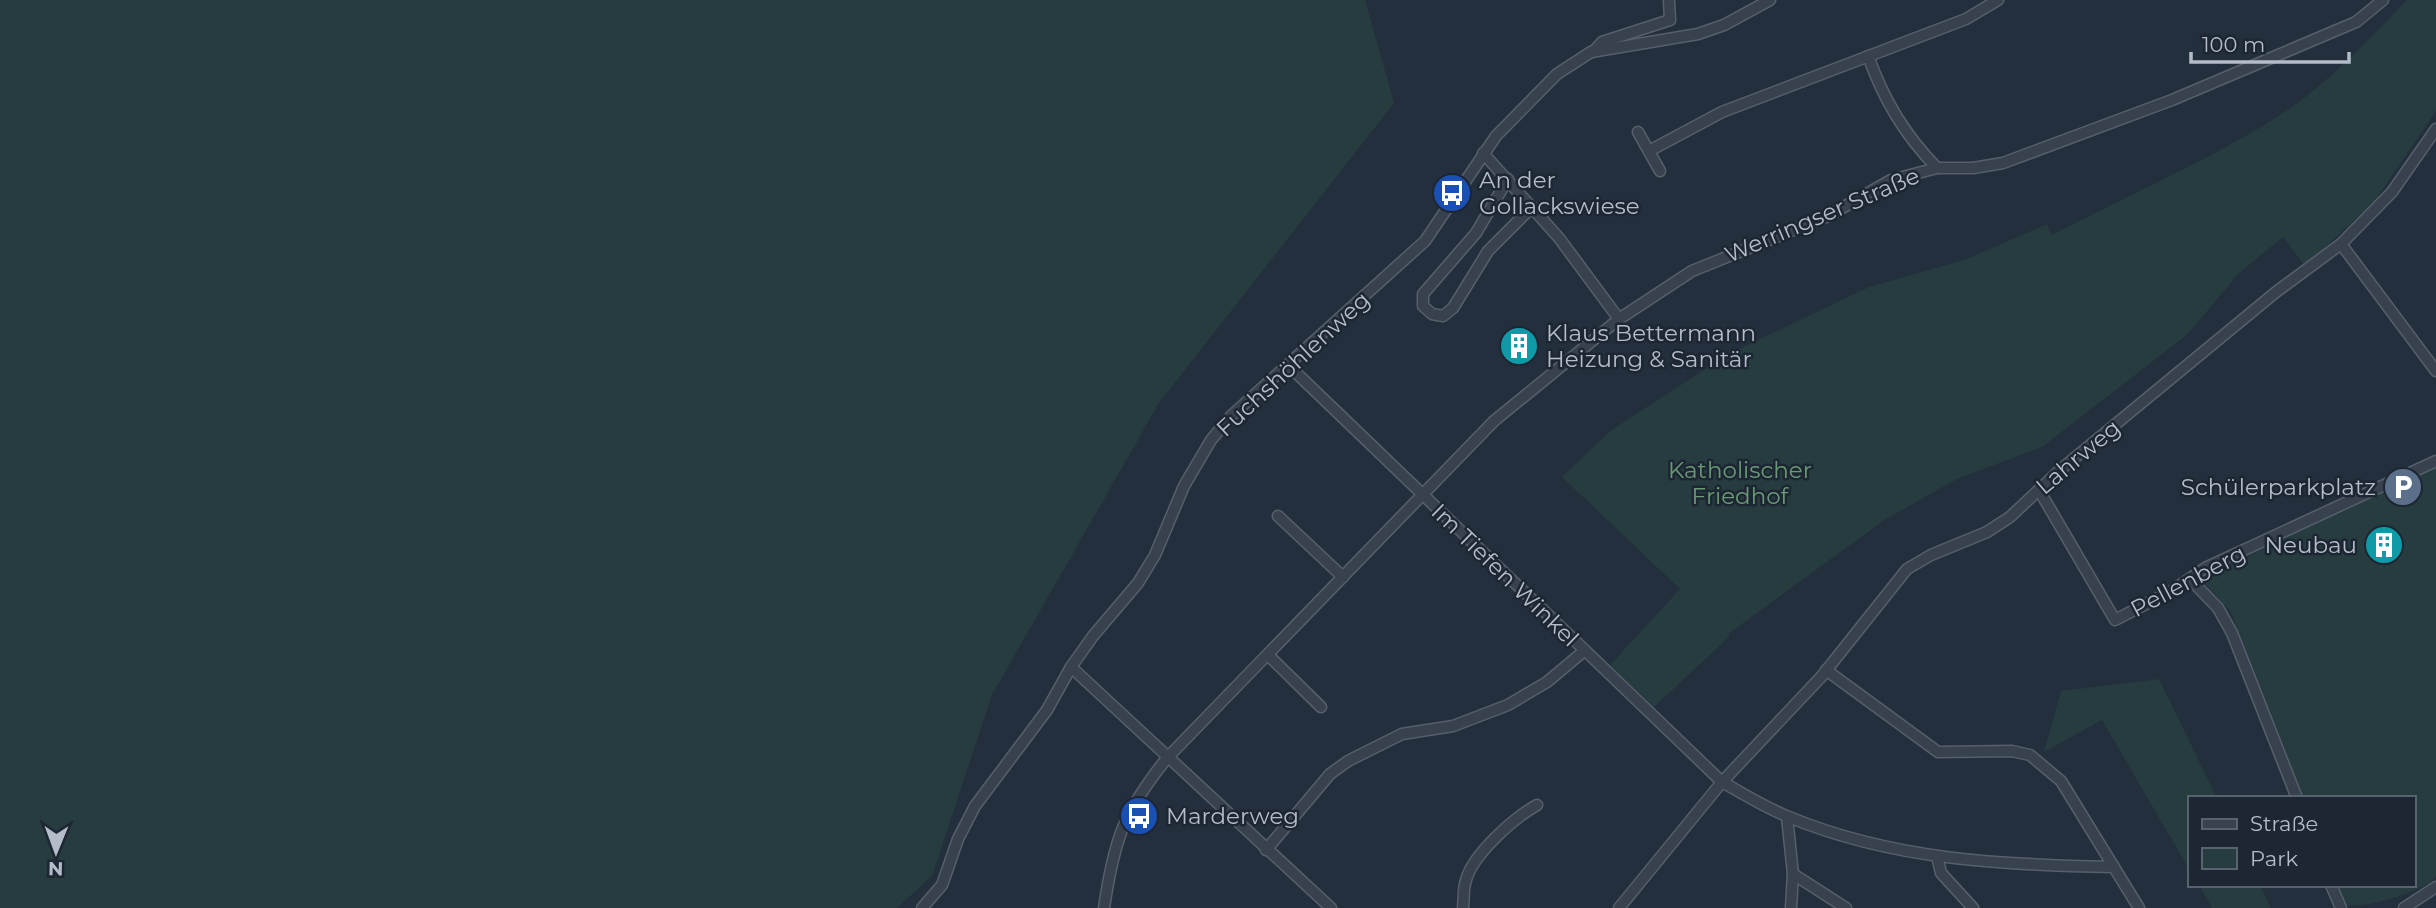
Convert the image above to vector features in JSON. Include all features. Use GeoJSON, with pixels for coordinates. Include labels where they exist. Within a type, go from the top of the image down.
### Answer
{"type":"FeatureCollection","features":[{"type":"Feature","properties":{"kind":"street"},"geometry":{"type":"LineString","coordinates":[[1593,51],[1602,42],[1666,23],[1671,17],[1669,0]]}},
{"type":"Feature","properties":{"kind":"street","name":"Fuchshöhlenweg"},"geometry":{"type":"LineString","coordinates":[[922,908],[942,884],[966,820],[1040,720],[1071,667],[1144,574],[1184,486],[1210,440],[1232,415],[1425,241],[1483,153],[1557,75],[1582,55],[1698,34],[1724,25],[1770,0]]}},
{"type":"Feature","properties":{"kind":"street"},"geometry":{"type":"LineString","coordinates":[[1649,151],[1722,113],[1966,19],[1998,0]]}},
{"type":"Feature","properties":{"kind":"street","name":"Werringser Straße"},"geometry":{"type":"LineString","coordinates":[[1104,908],[1119,830],[1143,788],[1167,758],[1494,421],[1619,319],[1692,271],[1826,217],[1891,180],[1937,168],[1973,168],[2003,163],[2250,69],[2356,22],[2383,0]]}},
{"type":"Feature","properties":{"kind":"street"},"geometry":{"type":"LineString","coordinates":[[1868,56],[1889,107],[1914,145],[1937,168]]}},
{"type":"Feature","properties":{"kind":"street","name":"Lahrweg"},"geometry":{"type":"LineString","coordinates":[[1619,908],[1722,782],[1826,670],[1907,569],[1999,525],[2276,292],[2341,244],[2392,192],[2436,128]]}},
{"type":"Feature","properties":{"kind":"street"},"geometry":{"type":"LineString","coordinates":[[1638,132],[1660,172]]}},
{"type":"Feature","properties":{"kind":"street"},"geometry":{"type":"LineString","coordinates":[[1483,153],[1559,237],[1619,319]]}},
{"type":"Feature","properties":{"kind":"street"},"geometry":{"type":"LineString","coordinates":[[1508,179],[1476,233],[1423,294],[1423,306],[1433,314],[1443,316],[1453,308],[1488,251],[1532,207]]}},
{"type":"Feature","properties":{"kind":"street"},"geometry":{"type":"LineString","coordinates":[[2341,244],[2436,371]]}},
{"type":"Feature","properties":{"kind":"street","name":"Im Tiefen Winkel"},"geometry":{"type":"LineString","coordinates":[[1288,365],[1722,782],[1787,817],[1863,843],[2002,865],[2114,867]]}},
{"type":"Feature","properties":{"kind":"street","name":"Pellenberg"},"geometry":{"type":"LineString","coordinates":[[2039,490],[2115,620],[2205,568],[2436,461]]}},
{"type":"Feature","properties":{"kind":"street"},"geometry":{"type":"LineString","coordinates":[[1278,516],[1343,576]]}},
{"type":"Feature","properties":{"kind":"street"},"geometry":{"type":"LineString","coordinates":[[2190,579],[2211,598],[2232,634],[2296,796]]}},
{"type":"Feature","properties":{"kind":"street"},"geometry":{"type":"LineString","coordinates":[[1266,850],[1331,774],[1348,761],[1402,734],[1453,726],[1508,705],[1547,682],[1584,651]]}},
{"type":"Feature","properties":{"kind":"street"},"geometry":{"type":"LineString","coordinates":[[1268,655],[1321,707]]}},
{"type":"Feature","properties":{"kind":"street"},"geometry":{"type":"LineString","coordinates":[[1071,667],[1331,908]]}},
{"type":"Feature","properties":{"kind":"street"},"geometry":{"type":"LineString","coordinates":[[1826,670],[1938,752],[2021,752],[2030,755],[2061,781],[2139,908]]}},
{"type":"Feature","properties":{"kind":"street"},"geometry":{"type":"LineString","coordinates":[[1463,908],[1466,881],[1477,859],[1521,814],[1537,806]]}},
{"type":"Feature","properties":{"kind":"street"},"geometry":{"type":"LineString","coordinates":[[1787,817],[1793,874],[1791,908]]}},
{"type":"Feature","properties":{"kind":"street"},"geometry":{"type":"LineString","coordinates":[[1937,856],[1941,873],[1973,908]]}},
{"type":"Feature","properties":{"kind":"street"},"geometry":{"type":"LineString","coordinates":[[1793,874],[1846,908]]}},
{"type":"Feature","properties":{"kind":"street"},"geometry":{"type":"LineString","coordinates":[[2331,887],[2341,908]]}},
{"type":"Feature","properties":{"kind":"street"},"geometry":{"type":"LineString","coordinates":[[2404,908],[2436,887]]}},
{"type":"Feature","properties":{"kind":"green space"},"geometry":{"type":"Polygon","coordinates":[[[0,0],[1365,0],[1394,103],[1159,403],[992,695],[932,876],[897,908],[0,908],[0,0]]]}},
{"type":"Feature","properties":{"kind":"green space","name":"Katholischer Friedhof"},"geometry":{"type":"Polygon","coordinates":[[[2407,0],[2436,0],[2436,111],[2374,202],[2305,266],[2283,237],[2239,273],[2188,334],[2042,447],[1957,479],[1886,519],[1728,634],[1730,636],[1654,707],[1610,665],[1680,589],[1562,477],[1610,431],[1727,355],[1869,287],[1967,259],[2047,224],[2052,235],[2232,144],[2289,109],[2321,85],[2407,0]]]}},
{"type":"Feature","properties":{"kind":"green space"},"geometry":{"type":"Polygon","coordinates":[[[2436,466],[2436,877],[2418,889],[2393,898],[2368,904],[2347,905],[2339,887],[2415,887],[2415,796],[2303,796],[2231,612],[2201,579],[2436,466]]]}},
{"type":"Feature","properties":{"kind":"green space"},"geometry":{"type":"Polygon","coordinates":[[[2159,679],[2216,796],[2188,796],[2188,867],[2102,720],[2044,752],[2061,691],[2159,679]]]}},
{"type":"Feature","properties":{"kind":"green space"},"geometry":{"type":"Polygon","coordinates":[[[2200,887],[2261,887],[2271,908],[2212,908],[2200,887]]]}},
{"type":"Feature","properties":{"kind":"place","name":"An der Gollackswiese"},"geometry":{"type":"Point","coordinates":[1452,193]}},
{"type":"Feature","properties":{"kind":"place","name":"Klaus Bettermann Heizung & Sanitär"},"geometry":{"type":"Point","coordinates":[1519,346]}},
{"type":"Feature","properties":{"kind":"place","name":"Schülerparkplatz"},"geometry":{"type":"Point","coordinates":[2403,487]}},
{"type":"Feature","properties":{"kind":"place","name":"Neubau"},"geometry":{"type":"Point","coordinates":[2384,545]}},
{"type":"Feature","properties":{"kind":"place","name":"Marderweg"},"geometry":{"type":"Point","coordinates":[1139,816]}}]}
